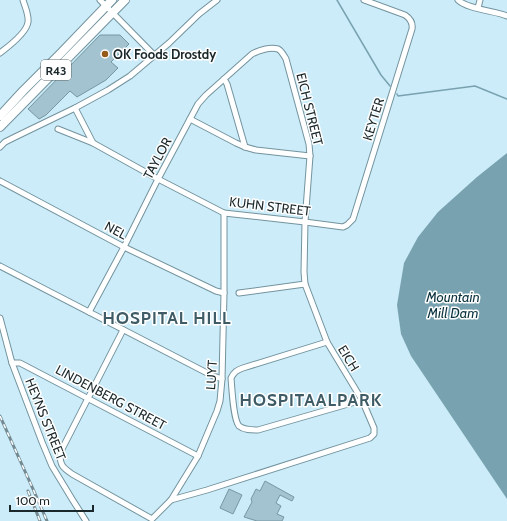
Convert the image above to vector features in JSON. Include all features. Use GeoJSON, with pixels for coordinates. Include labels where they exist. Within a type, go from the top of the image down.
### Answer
{"type":"FeatureCollection","features":[{"type":"Feature","properties":{"kind":"main road","name":"R43"},"geometry":{"type":"LineString","coordinates":[[0,116],[61,53],[103,3],[112,0]]}},
{"type":"Feature","properties":{"kind":"main road","name":"R43"},"geometry":{"type":"LineString","coordinates":[[0,127],[125,0]]}},
{"type":"Feature","properties":{"kind":"street"},"geometry":{"type":"LineString","coordinates":[[0,53],[24,30],[28,24],[27,13],[22,0]]}},
{"type":"Feature","properties":{"kind":"street"},"geometry":{"type":"LineString","coordinates":[[0,147],[5,142],[75,108],[130,76],[216,0]]}},
{"type":"Feature","properties":{"kind":"street","name":"KEYTER"},"geometry":{"type":"LineString","coordinates":[[353,219],[413,25],[409,17],[364,0]]}},
{"type":"Feature","properties":{"kind":"street"},"geometry":{"type":"LineString","coordinates":[[458,0],[464,4],[485,11],[507,16]]}},
{"type":"Feature","properties":{"kind":"street"},"geometry":{"type":"LineString","coordinates":[[478,8],[480,0]]}},
{"type":"Feature","properties":{"kind":"street"},"geometry":{"type":"LineString","coordinates":[[103,3],[154,55]]}},
{"type":"Feature","properties":{"kind":"street","name":"TAYLOR"},"geometry":{"type":"LineString","coordinates":[[89,312],[198,104],[252,54],[266,49],[278,49]]}},
{"type":"Feature","properties":{"kind":"street","name":"EICH STREET"},"geometry":{"type":"LineString","coordinates":[[278,49],[282,52],[286,60],[309,144],[310,156],[305,222],[305,284],[326,342]]}},
{"type":"Feature","properties":{"kind":"street"},"geometry":{"type":"LineString","coordinates":[[224,79],[227,84],[245,147]]}},
{"type":"Feature","properties":{"kind":"street"},"geometry":{"type":"LineString","coordinates":[[75,108],[93,143]]}},
{"type":"Feature","properties":{"kind":"street"},"geometry":{"type":"LineString","coordinates":[[190,119],[245,147],[256,150],[310,156]]}},
{"type":"Feature","properties":{"kind":"street","name":"KUHN STREET"},"geometry":{"type":"LineString","coordinates":[[58,129],[93,143],[224,213],[342,227],[350,223],[353,219]]}},
{"type":"Feature","properties":{"kind":"street","name":"NEL"},"geometry":{"type":"LineString","coordinates":[[0,181],[124,247],[216,291],[224,293]]}},
{"type":"Feature","properties":{"kind":"street","name":"LUYT"},"geometry":{"type":"LineString","coordinates":[[89,398],[60,453],[60,462],[64,469],[72,474],[152,519],[171,500],[198,456],[217,412],[220,401],[224,293],[224,213]]}},
{"type":"Feature","properties":{"kind":"street"},"geometry":{"type":"LineString","coordinates":[[0,266],[211,375],[222,379]]}},
{"type":"Feature","properties":{"kind":"street"},"geometry":{"type":"LineString","coordinates":[[239,293],[305,284]]}},
{"type":"Feature","properties":{"kind":"street","name":"HEYNS STREET"},"geometry":{"type":"LineString","coordinates":[[0,318],[12,363],[52,466],[86,521]]}},
{"type":"Feature","properties":{"kind":"street"},"geometry":{"type":"LineString","coordinates":[[89,398],[123,330]]}},
{"type":"Feature","properties":{"kind":"street"},"geometry":{"type":"LineString","coordinates":[[326,342],[237,370],[231,378],[235,415],[238,425],[244,429],[258,430],[362,400]]}},
{"type":"Feature","properties":{"kind":"street","name":"EICH"},"geometry":{"type":"LineString","coordinates":[[171,500],[370,438],[374,434],[374,428],[362,400],[326,342]]}},
{"type":"Feature","properties":{"kind":"street","name":"LINDENBERG STREET"},"geometry":{"type":"LineString","coordinates":[[12,363],[20,363],[198,456]]}},
{"type":"Feature","properties":{"kind":"water","name":"Mountain Mill Dam"},"geometry":{"type":"Polygon","coordinates":[[[507,153],[507,499],[411,356],[401,334],[397,305],[404,263],[418,237],[438,212],[477,177],[507,153]]]}},
{"type":"Feature","properties":{"kind":"building"},"geometry":{"type":"Polygon","coordinates":[[[100,35],[120,35],[129,44],[111,62],[118,68],[106,80],[77,97],[70,91],[46,115],[39,119],[28,109],[100,35]]]}},
{"type":"Feature","properties":{"kind":"building"},"geometry":{"type":"Polygon","coordinates":[[[265,481],[294,497],[292,501],[280,495],[276,503],[281,506],[277,514],[284,517],[282,521],[257,521],[244,517],[252,502],[251,499],[256,489],[260,491],[265,481]]]}},
{"type":"Feature","properties":{"kind":"building"},"geometry":{"type":"Polygon","coordinates":[[[229,489],[242,495],[233,514],[220,508],[229,489]]]}},
{"type":"Feature","properties":{"kind":"waterway"},"geometry":{"type":"LineString","coordinates":[[337,0],[381,75],[390,86]]}},
{"type":"Feature","properties":{"kind":"waterway"},"geometry":{"type":"LineString","coordinates":[[397,94],[398,96],[475,86],[507,99]]}},
{"type":"Feature","properties":{"kind":"railway"},"geometry":{"type":"LineString","coordinates":[[0,416],[47,521]]}},
{"type":"Feature","properties":{"kind":"railway"},"geometry":{"type":"LineString","coordinates":[[28,491],[40,521]]}},
{"type":"Feature","properties":{"kind":"place","name":"OK Foods Drostdy"},"geometry":{"type":"Point","coordinates":[105,54]}},
{"type":"Feature","properties":{"kind":"district","name":"HOSPITAL HILL"},"geometry":{"type":"Point","coordinates":[167,318]}},
{"type":"Feature","properties":{"kind":"district","name":"HOSPITAALPARK"},"geometry":{"type":"Point","coordinates":[311,400]}}]}
